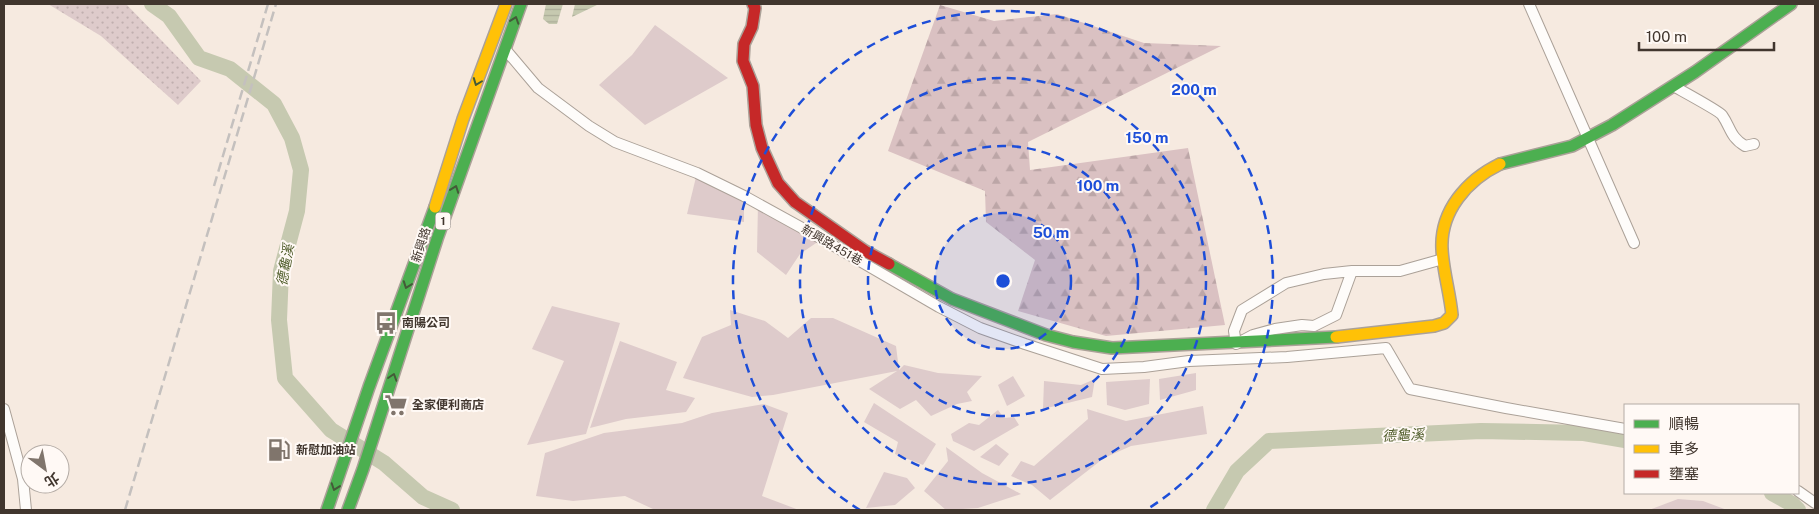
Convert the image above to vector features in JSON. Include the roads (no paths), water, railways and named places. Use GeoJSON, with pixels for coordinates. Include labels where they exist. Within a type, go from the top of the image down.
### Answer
{"type":"FeatureCollection","features":[{"type":"Feature","properties":{"kind":"street","name":"新興路"},"geometry":{"type":"LineString","coordinates":[[327,510],[426,234],[463,120],[506,4]]}},
{"type":"Feature","properties":{"kind":"street","name":"新興路"},"geometry":{"type":"LineString","coordinates":[[348,510],[437,239],[521,4]]}},
{"type":"Feature","properties":{"kind":"street"},"geometry":{"type":"LineString","coordinates":[[753,4],[752,27],[744,44],[743,62],[753,86],[756,125],[762,148],[778,183],[795,202],[865,250],[952,299],[1046,335],[1073,342],[1112,348],[1323,339],[1434,326],[1444,323],[1452,314],[1452,303],[1443,259],[1444,225],[1462,193],[1470,184],[1488,171],[1508,161],[1574,145],[1607,129],[1675,87],[1791,4]]}},
{"type":"Feature","properties":{"kind":"street"},"geometry":{"type":"LineString","coordinates":[[1529,4],[1634,243]]}},
{"type":"Feature","properties":{"kind":"street","name":"新興路451巷"},"geometry":{"type":"LineString","coordinates":[[505,49],[538,88],[589,126],[615,142],[697,173],[744,196],[822,239],[912,293],[980,328],[1102,369],[1144,367],[1189,361],[1287,357],[1386,348],[1410,389],[1624,429]]}},
{"type":"Feature","properties":{"kind":"street"},"geometry":{"type":"LineString","coordinates":[[1675,87],[1722,114],[1736,141],[1745,146],[1754,144]]}},
{"type":"Feature","properties":{"kind":"street"},"geometry":{"type":"LineString","coordinates":[[1236,344],[1234,331],[1242,310],[1286,283],[1324,274],[1400,272],[1443,259]]}},
{"type":"Feature","properties":{"kind":"street"},"geometry":{"type":"LineString","coordinates":[[1236,344],[1253,335],[1275,329],[1302,325],[1314,326],[1336,315],[1352,272]]}},
{"type":"Feature","properties":{"kind":"street"},"geometry":{"type":"LineString","coordinates":[[4,409],[24,479],[26,510]]}},
{"type":"Feature","properties":{"kind":"street"},"geometry":{"type":"LineString","coordinates":[[1799,492],[1815,503]]}},
{"type":"Feature","properties":{"kind":"waterway","name":"德龜溪"},"geometry":{"type":"LineString","coordinates":[[152,4],[169,16],[199,58],[230,69],[274,104],[292,138],[301,170],[297,211],[281,271],[279,320],[285,378],[331,430],[384,463],[423,497],[452,510]]}},
{"type":"Feature","properties":{"kind":"waterway","name":"德龜溪"},"geometry":{"type":"LineString","coordinates":[[1214,510],[1237,471],[1269,441],[1481,431],[1584,433],[1624,440]]}},
{"type":"Feature","properties":{"kind":"waterway","name":"德龜溪"},"geometry":{"type":"LineString","coordinates":[[1774,494],[1792,504],[1798,510]]}},
{"type":"Feature","properties":{"kind":"railway"},"geometry":{"type":"LineString","coordinates":[[214,186],[268,4]]}},
{"type":"Feature","properties":{"kind":"railway"},"geometry":{"type":"LineString","coordinates":[[125,510],[276,4]]}},
{"type":"Feature","properties":{"kind":"place","name":"南陽公司"},"geometry":{"type":"Point","coordinates":[386,323]}},
{"type":"Feature","properties":{"kind":"place","name":"全家便利商店"},"geometry":{"type":"Point","coordinates":[396,405]}},
{"type":"Feature","properties":{"kind":"place","name":"新慰加油站"},"geometry":{"type":"Point","coordinates":[279,450]}}]}
